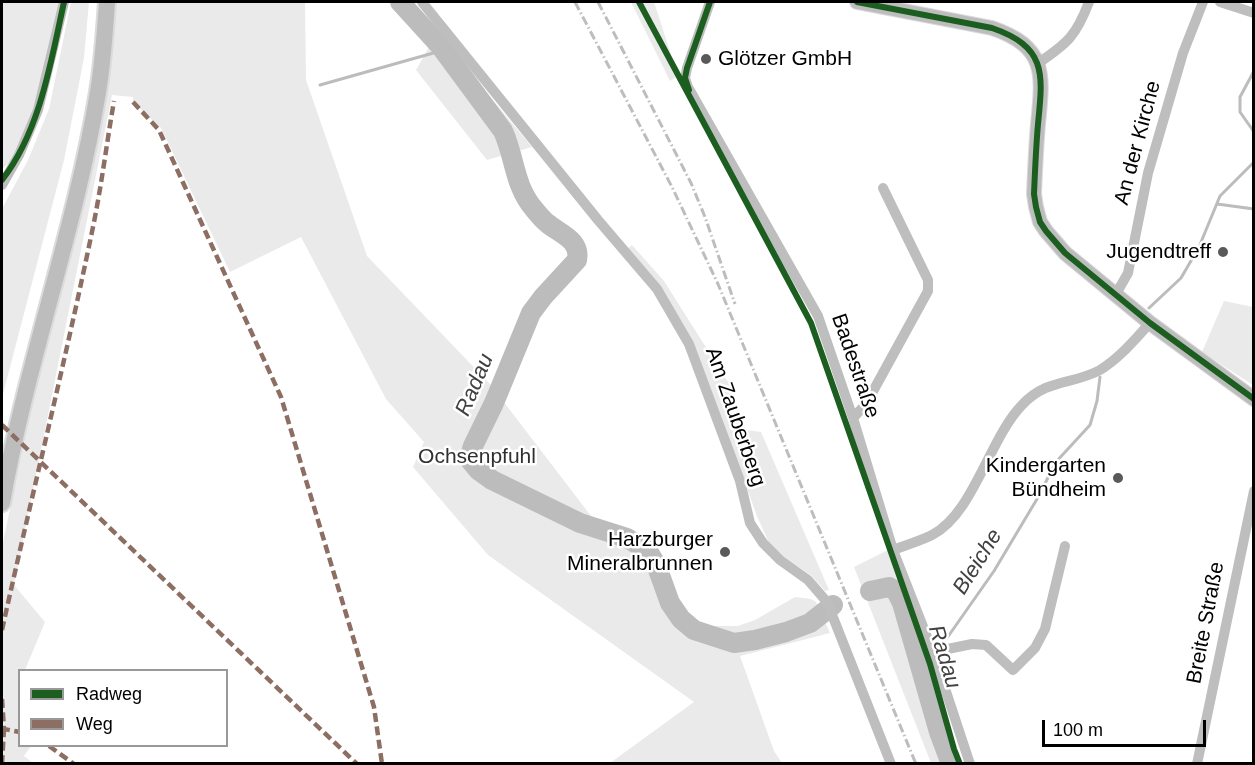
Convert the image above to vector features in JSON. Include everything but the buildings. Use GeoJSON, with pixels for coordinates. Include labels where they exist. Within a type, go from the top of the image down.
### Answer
{"type":"FeatureCollection","features":[{"type":"Feature","properties":{"kind":"highway"},"geometry":{"type":"LineString","coordinates":[[2,503],[6,450],[78,135],[99,2]]}},
{"type":"Feature","properties":{"kind":"highway"},"geometry":{"type":"LineString","coordinates":[[19,392],[69,222],[95,108],[108,2]]}},
{"type":"Feature","properties":{"kind":"main road"},"geometry":{"type":"LineString","coordinates":[[857,2],[992,28],[1010,34],[1023,43],[1037,64],[1041,76],[1034,194],[1041,222],[1065,253],[1150,323],[1254,399]]}},
{"type":"Feature","properties":{"kind":"street"},"geometry":{"type":"LineString","coordinates":[[2,184],[19,155],[38,110],[64,2]]}},
{"type":"Feature","properties":{"kind":"street","name":"Am Zauberberg"},"geometry":{"type":"LineString","coordinates":[[422,2],[598,220],[657,289],[689,344],[740,481],[750,523],[763,543],[780,560],[808,580],[827,602],[891,764]]}},
{"type":"Feature","properties":{"kind":"street","name":"Badestraße"},"geometry":{"type":"LineString","coordinates":[[710,2],[687,68],[685,78],[688,87],[818,316],[853,418],[893,550],[933,652],[970,764]]}},
{"type":"Feature","properties":{"kind":"street"},"geometry":{"type":"LineString","coordinates":[[1037,64],[1071,38],[1080,26],[1089,2]]}},
{"type":"Feature","properties":{"kind":"street","name":"An der Kirche"},"geometry":{"type":"LineString","coordinates":[[1116,294],[1128,273],[1148,173],[1183,53],[1203,2]]}},
{"type":"Feature","properties":{"kind":"street"},"geometry":{"type":"LineString","coordinates":[[1220,2],[1254,13]]}},
{"type":"Feature","properties":{"kind":"street"},"geometry":{"type":"LineString","coordinates":[[853,418],[866,404],[928,291],[928,280],[883,188]]}},
{"type":"Feature","properties":{"kind":"street"},"geometry":{"type":"LineString","coordinates":[[893,550],[933,535],[948,523],[960,508],[1009,421],[1022,405],[1038,391],[1056,383],[1098,371],[1115,360],[1150,323]]}},
{"type":"Feature","properties":{"kind":"street","name":"Breite Straße"},"geometry":{"type":"LineString","coordinates":[[1197,764],[1254,491]]}},
{"type":"Feature","properties":{"kind":"street"},"geometry":{"type":"LineString","coordinates":[[933,652],[972,644],[986,645],[1013,670],[1035,648],[1045,629],[1065,546]]}},
{"type":"Feature","properties":{"kind":"green space"},"geometry":{"type":"Polygon","coordinates":[[[2,2],[64,2],[55,45],[19,155],[2,169],[2,2]]]}},
{"type":"Feature","properties":{"kind":"green space"},"geometry":{"type":"Polygon","coordinates":[[[71,2],[89,2],[84,58],[64,160],[2,398],[2,209],[28,160],[49,109],[71,2]]]}},
{"type":"Feature","properties":{"kind":"green space","name":"Ochsenpfuhl"},"geometry":{"type":"Polygon","coordinates":[[[113,2],[305,2],[306,80],[367,256],[490,384],[601,529],[666,578],[692,619],[704,626],[738,626],[755,620],[795,597],[816,602],[830,633],[740,656],[774,751],[782,763],[610,763],[694,702],[488,555],[413,467],[424,442],[386,399],[301,237],[230,272],[161,128],[133,102],[133,97],[112,95],[14,585],[45,622],[25,669],[18,669],[18,747],[30,747],[24,756],[33,763],[2,764],[2,547],[34,396],[94,148],[113,2]]]}},
{"type":"Feature","properties":{"kind":"green space"},"geometry":{"type":"Polygon","coordinates":[[[631,2],[654,2],[678,76],[670,81],[631,2]]]}},
{"type":"Feature","properties":{"kind":"green space"},"geometry":{"type":"Polygon","coordinates":[[[437,33],[532,147],[487,160],[416,70],[437,33]]]}},
{"type":"Feature","properties":{"kind":"green space"},"geometry":{"type":"Polygon","coordinates":[[[632,245],[664,281],[728,382],[746,430],[761,432],[829,590],[825,591],[812,576],[769,543],[708,381],[628,248],[632,245]]]}},
{"type":"Feature","properties":{"kind":"green space"},"geometry":{"type":"Polygon","coordinates":[[[1224,301],[1253,307],[1253,385],[1202,352],[1224,301]]]}},
{"type":"Feature","properties":{"kind":"green space"},"geometry":{"type":"Polygon","coordinates":[[[888,550],[957,763],[931,763],[854,567],[888,550]]]}},
{"type":"Feature","properties":{"kind":"waterway","name":"Radau"},"geometry":{"type":"LineString","coordinates":[[400,2],[441,47],[503,131],[527,200],[543,220],[573,242],[577,253],[577,260],[531,313],[469,459],[478,470],[492,480],[580,523],[627,538],[648,551],[656,564],[670,603],[681,619],[694,630],[734,643],[755,640],[810,623],[833,605]]}},
{"type":"Feature","properties":{"kind":"waterway"},"geometry":{"type":"LineString","coordinates":[[320,85],[444,50]]}},
{"type":"Feature","properties":{"kind":"waterway","name":"Bleiche"},"geometry":{"type":"LineString","coordinates":[[1254,71],[1240,97],[1240,112],[1254,132]]}},
{"type":"Feature","properties":{"kind":"waterway","name":"Bleiche"},"geometry":{"type":"LineString","coordinates":[[1149,308],[1181,278],[1199,247],[1220,196],[1254,162]]}},
{"type":"Feature","properties":{"kind":"waterway"},"geometry":{"type":"LineString","coordinates":[[1217,204],[1254,209]]}},
{"type":"Feature","properties":{"kind":"waterway","name":"Bleiche"},"geometry":{"type":"LineString","coordinates":[[947,638],[994,571],[1040,494],[1055,463],[1090,425],[1097,401],[1100,377]]}},
{"type":"Feature","properties":{"kind":"waterway","name":"Radau"},"geometry":{"type":"LineString","coordinates":[[870,591],[889,587],[896,591],[902,603],[939,732],[951,764]]}},
{"type":"Feature","properties":{"kind":"railway"},"geometry":{"type":"LineString","coordinates":[[575,2],[672,187],[718,284],[916,764]]}},
{"type":"Feature","properties":{"kind":"railway"},"geometry":{"type":"LineString","coordinates":[[598,2],[691,183],[735,304]]}},
{"type":"Feature","properties":{"kind":"marked path"},"geometry":{"type":"LineString","coordinates":[[2,630],[97,207],[114,101]]}},
{"type":"Feature","properties":{"kind":"marked path"},"geometry":{"type":"LineString","coordinates":[[133,102],[159,130],[281,397],[374,707],[382,764]]}},
{"type":"Feature","properties":{"kind":"marked path"},"geometry":{"type":"LineString","coordinates":[[2,425],[357,764]]}},
{"type":"Feature","properties":{"kind":"marked path"},"geometry":{"type":"LineString","coordinates":[[2,699],[4,729],[18,732]]}},
{"type":"Feature","properties":{"kind":"marked path"},"geometry":{"type":"LineString","coordinates":[[2,764],[4,729]]}},
{"type":"Feature","properties":{"kind":"marked path"},"geometry":{"type":"LineString","coordinates":[[50,747],[74,764]]}},
{"type":"Feature","properties":{"kind":"cycle path"},"geometry":{"type":"LineString","coordinates":[[2,180],[15,161],[35,118],[49,72],[64,2]]}},
{"type":"Feature","properties":{"kind":"cycle path"},"geometry":{"type":"LineString","coordinates":[[639,2],[811,323],[930,664],[960,764]]}},
{"type":"Feature","properties":{"kind":"cycle path"},"geometry":{"type":"LineString","coordinates":[[689,90],[685,78],[687,68],[710,2]]}},
{"type":"Feature","properties":{"kind":"cycle path"},"geometry":{"type":"LineString","coordinates":[[857,2],[992,28],[1023,44],[1038,64],[1040,77],[1034,194],[1040,222],[1065,253],[1150,323],[1254,399]]}},
{"type":"Feature","properties":{"kind":"place","name":"Glötzer GmbH"},"geometry":{"type":"Point","coordinates":[706,59]}},
{"type":"Feature","properties":{"kind":"place","name":"Jugendtreff"},"geometry":{"type":"Point","coordinates":[1223,252]}},
{"type":"Feature","properties":{"kind":"place","name":"Kindergarten Bündheim"},"geometry":{"type":"Point","coordinates":[1118,478]}},
{"type":"Feature","properties":{"kind":"place","name":"Harzburger Mineralbrunnen"},"geometry":{"type":"Point","coordinates":[725,552]}}]}
